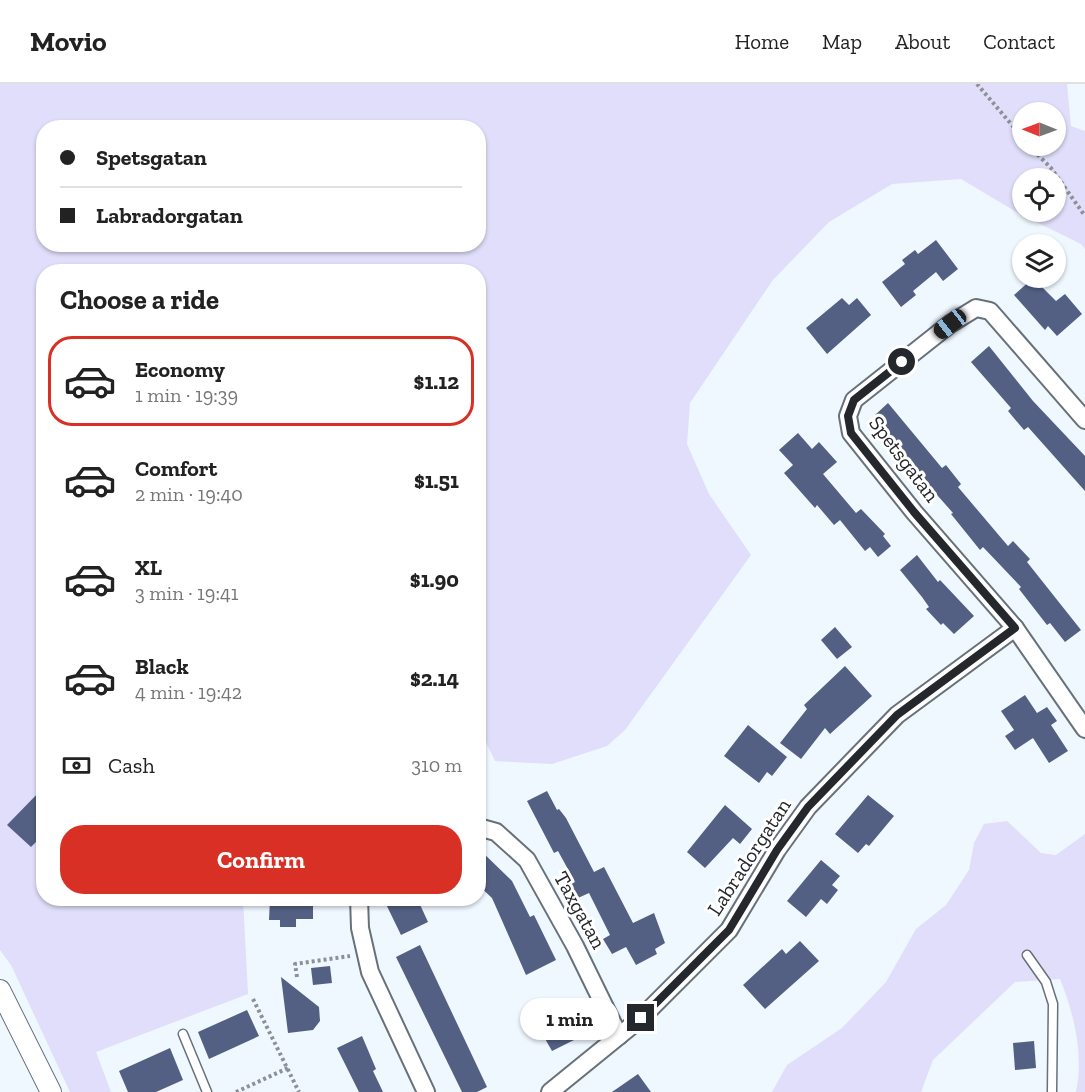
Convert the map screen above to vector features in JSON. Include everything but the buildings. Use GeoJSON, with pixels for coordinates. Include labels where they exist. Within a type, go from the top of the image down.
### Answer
{"type":"FeatureCollection","features":[{"type":"Feature","properties":{"kind":"street","name":"Spetsgatan"},"geometry":{"type":"LineString","coordinates":[[1085,420],[990,311],[976,308],[950,324],[854,400],[848,416],[851,433],[914,512],[1015,628],[1085,729]]}},
{"type":"Feature","properties":{"kind":"street","name":"Labradorgatan"},"geometry":{"type":"LineString","coordinates":[[550,1092],[619,1036],[684,976],[729,930],[777,850],[808,807],[897,715],[1015,628]]}},
{"type":"Feature","properties":{"kind":"street","name":"Taxgatan"},"geometry":{"type":"LineString","coordinates":[[486,829],[496,832],[527,860],[575,946],[619,1036]]}},
{"type":"Feature","properties":{"kind":"street"},"geometry":{"type":"LineString","coordinates":[[359,906],[360,928],[370,972],[426,1092]]}},
{"type":"Feature","properties":{"kind":"street"},"geometry":{"type":"LineString","coordinates":[[0,990],[51,1092]]}},
{"type":"Feature","properties":{"kind":"lane"},"geometry":{"type":"LineString","coordinates":[[1027,955],[1046,982],[1053,1004],[1052,1092]]}},
{"type":"Feature","properties":{"kind":"lane"},"geometry":{"type":"LineString","coordinates":[[183,1034],[207,1092]]}},
{"type":"Feature","properties":{"kind":"path"},"geometry":{"type":"LineString","coordinates":[[977,84],[1012,125]]}},
{"type":"Feature","properties":{"kind":"path"},"geometry":{"type":"LineString","coordinates":[[1039,156],[1051,168],[1085,216]]}},
{"type":"Feature","properties":{"kind":"path"},"geometry":{"type":"LineString","coordinates":[[297,977],[295,964],[366,954]]}},
{"type":"Feature","properties":{"kind":"path"},"geometry":{"type":"LineString","coordinates":[[253,999],[299,1092]]}},
{"type":"Feature","properties":{"kind":"path"},"geometry":{"type":"LineString","coordinates":[[236,1092],[288,1068]]}},
{"type":"Feature","properties":{"kind":"shaded area"},"geometry":{"type":"Polygon","coordinates":[[[0,84],[1067,84],[1071,126],[1085,131],[1085,249],[1081,244],[1066,237],[1066,234],[1061,234],[1036,222],[1066,222],[1066,168],[1012,168],[1012,209],[961,179],[892,184],[829,222],[772,281],[690,403],[687,444],[709,494],[751,555],[625,730],[607,746],[552,764],[495,761],[486,742],[486,264],[36,264],[36,906],[243,906],[248,994],[96,1052],[111,1092],[70,1092],[11,965],[0,950],[0,84]]]}},
{"type":"Feature","properties":{"kind":"shaded area"},"geometry":{"type":"Polygon","coordinates":[[[1007,821],[1041,853],[1056,855],[1085,834],[1085,1092],[1076,1092],[1079,1063],[1076,1034],[1070,1006],[1060,979],[1015,982],[933,1060],[921,1092],[772,1092],[787,1065],[842,1028],[886,982],[916,929],[946,905],[969,870],[974,843],[984,824],[1007,821]]]}},
{"type":"Feature","properties":{"kind":"route"},"geometry":{"type":"LineString","coordinates":[[641,1018],[729,930],[777,850],[808,807],[897,715],[1015,628],[914,512],[851,433],[848,416],[854,400],[902,362]]}}]}
